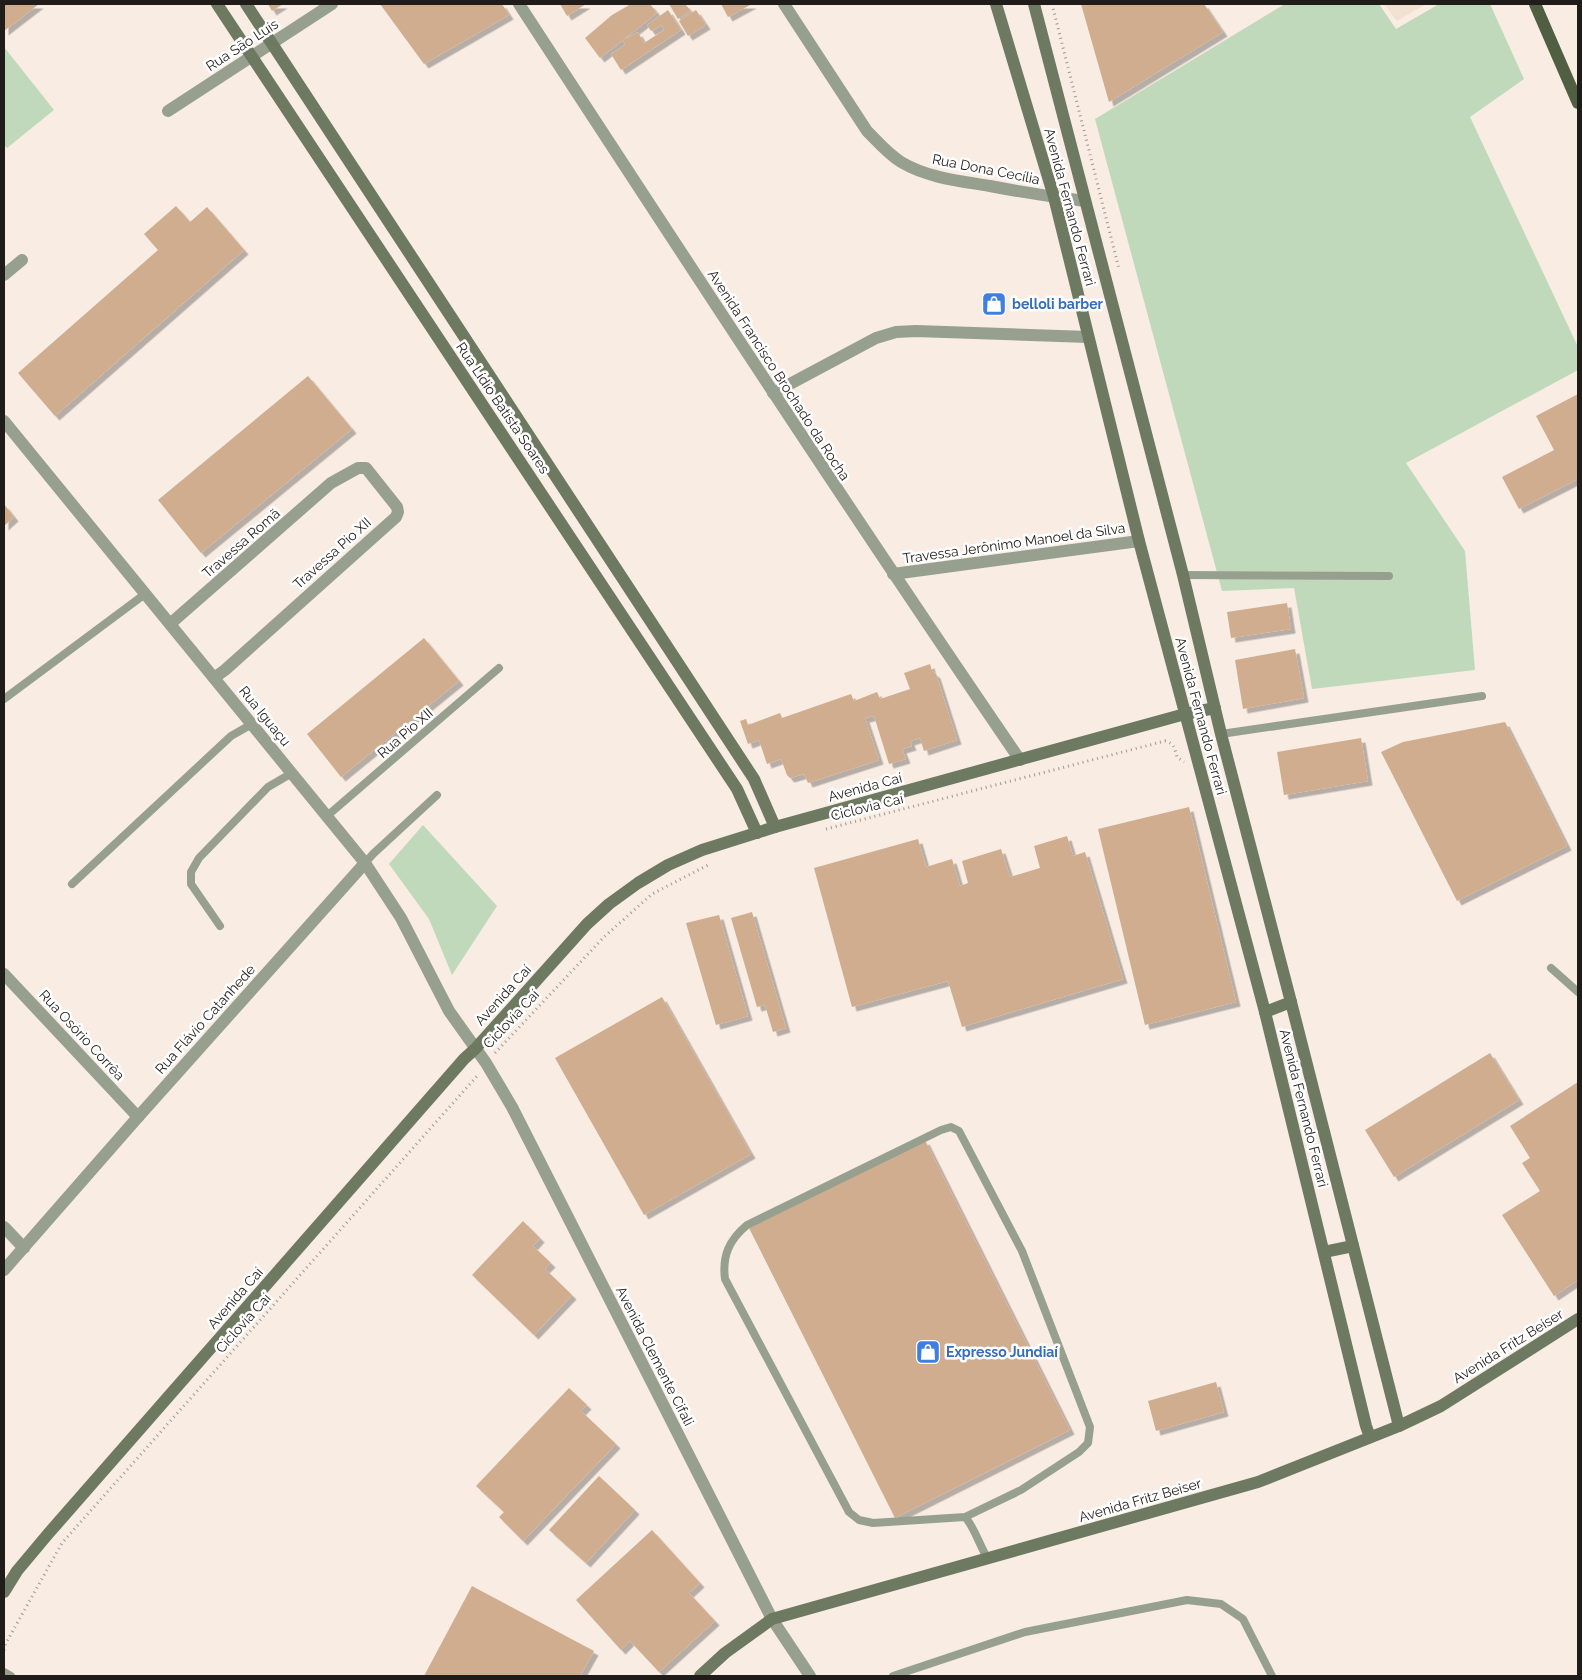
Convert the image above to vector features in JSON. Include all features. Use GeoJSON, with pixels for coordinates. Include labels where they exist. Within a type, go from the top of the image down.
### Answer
{"type":"FeatureCollection","features":[{"type":"Feature","properties":{"kind":"main road","name":"Rua Lídio Batista Soares"},"geometry":{"type":"LineString","coordinates":[[217,4],[737,789],[757,833]]}},
{"type":"Feature","properties":{"kind":"main road","name":"Rua Lídio Batista Soares"},"geometry":{"type":"LineString","coordinates":[[246,4],[377,207],[754,779],[775,827]]}},
{"type":"Feature","properties":{"kind":"main road","name":"Avenida Fernando Ferrari"},"geometry":{"type":"LineString","coordinates":[[996,4],[1054,198],[1139,541],[1265,1012],[1370,1437]]}},
{"type":"Feature","properties":{"kind":"main road","name":"Avenida Fernando Ferrari"},"geometry":{"type":"LineString","coordinates":[[1034,4],[1183,575],[1221,734],[1399,1426]]}},
{"type":"Feature","properties":{"kind":"main road"},"geometry":{"type":"LineString","coordinates":[[1535,4],[1578,103]]}},
{"type":"Feature","properties":{"kind":"main road"},"geometry":{"type":"LineString","coordinates":[[324,165],[343,152]]}},
{"type":"Feature","properties":{"kind":"main road"},"geometry":{"type":"LineString","coordinates":[[358,218],[377,207]]}},
{"type":"Feature","properties":{"kind":"main road"},"geometry":{"type":"LineString","coordinates":[[422,313],[440,301]]}},
{"type":"Feature","properties":{"kind":"main road"},"geometry":{"type":"LineString","coordinates":[[546,499],[562,486]]}},
{"type":"Feature","properties":{"kind":"main road","name":"Avenida Caí"},"geometry":{"type":"LineString","coordinates":[[4,1592],[17,1571],[458,1066],[587,924],[609,904],[638,883],[668,865],[702,850],[775,827],[1185,714],[1215,708]]}},
{"type":"Feature","properties":{"kind":"main road"},"geometry":{"type":"LineString","coordinates":[[694,724],[711,714]]}},
{"type":"Feature","properties":{"kind":"main road"},"geometry":{"type":"LineString","coordinates":[[1265,1012],[1291,1002]]}},
{"type":"Feature","properties":{"kind":"main road"},"geometry":{"type":"LineString","coordinates":[[1324,1252],[1353,1246]]}},
{"type":"Feature","properties":{"kind":"main road","name":"Avenida Fritz Beiser"},"geometry":{"type":"LineString","coordinates":[[700,1676],[725,1654],[772,1619],[1258,1482],[1399,1426],[1440,1406],[1578,1319]]}},
{"type":"Feature","properties":{"kind":"street","name":"Rua São Luís"},"geometry":{"type":"LineString","coordinates":[[168,111],[332,4]]}},
{"type":"Feature","properties":{"kind":"street","name":"Avenida Francisco Brochado da Rocha"},"geometry":{"type":"LineString","coordinates":[[519,4],[773,393],[893,574],[1020,760]]}},
{"type":"Feature","properties":{"kind":"street","name":"Rua Dona Cecília"},"geometry":{"type":"LineString","coordinates":[[784,4],[867,131],[882,147],[901,162],[922,172],[945,178],[1054,198],[1085,201]]}},
{"type":"Feature","properties":{"kind":"street"},"geometry":{"type":"LineString","coordinates":[[4,275],[22,260]]}},
{"type":"Feature","properties":{"kind":"street"},"geometry":{"type":"LineString","coordinates":[[773,393],[876,338],[896,332],[916,331],[1088,338]]}},
{"type":"Feature","properties":{"kind":"street","name":"Rua Iguaçu"},"geometry":{"type":"LineString","coordinates":[[4,421],[328,816],[365,864],[401,918],[448,1011],[475,1049]]}},
{"type":"Feature","properties":{"kind":"street","name":"Travessa Pio XII"},"geometry":{"type":"LineString","coordinates":[[214,678],[396,517],[397,507],[366,468],[358,468],[331,483]]}},
{"type":"Feature","properties":{"kind":"street","name":"Travessa Romã"},"geometry":{"type":"LineString","coordinates":[[170,624],[331,483]]}},
{"type":"Feature","properties":{"kind":"street","name":"Travessa Jerônimo Manoel da Silva"},"geometry":{"type":"LineString","coordinates":[[893,574],[1139,541]]}},
{"type":"Feature","properties":{"kind":"street","name":"Rua Flávio Catanhede"},"geometry":{"type":"LineString","coordinates":[[4,1270],[138,1117],[365,864]]}},
{"type":"Feature","properties":{"kind":"street","name":"Rua Osório Corrêa"},"geometry":{"type":"LineString","coordinates":[[4,974],[138,1117]]}},
{"type":"Feature","properties":{"kind":"street","name":"Avenida Clemente Cifali"},"geometry":{"type":"LineString","coordinates":[[475,1049],[512,1106],[772,1619],[810,1676]]}},
{"type":"Feature","properties":{"kind":"street"},"geometry":{"type":"LineString","coordinates":[[4,1227],[24,1248]]}},
{"type":"Feature","properties":{"kind":"lane"},"geometry":{"type":"LineString","coordinates":[[1183,575],[1389,576]]}},
{"type":"Feature","properties":{"kind":"lane"},"geometry":{"type":"LineString","coordinates":[[4,699],[145,594]]}},
{"type":"Feature","properties":{"kind":"lane","name":"Rua Pio XII"},"geometry":{"type":"LineString","coordinates":[[328,816],[499,668]]}},
{"type":"Feature","properties":{"kind":"lane"},"geometry":{"type":"LineString","coordinates":[[1221,734],[1482,696]]}},
{"type":"Feature","properties":{"kind":"lane"},"geometry":{"type":"LineString","coordinates":[[72,884],[231,736],[252,724]]}},
{"type":"Feature","properties":{"kind":"lane"},"geometry":{"type":"LineString","coordinates":[[220,926],[191,884],[191,872],[200,858],[268,787],[292,773]]}},
{"type":"Feature","properties":{"kind":"lane","name":"Rua Flávio Catanhede"},"geometry":{"type":"LineString","coordinates":[[365,864],[372,854],[437,795]]}},
{"type":"Feature","properties":{"kind":"lane"},"geometry":{"type":"LineString","coordinates":[[1551,968],[1578,992]]}},
{"type":"Feature","properties":{"kind":"lane"},"geometry":{"type":"LineString","coordinates":[[965,1517],[1021,1490],[1079,1452],[1088,1443],[1090,1428],[1022,1250],[959,1131],[951,1127],[747,1225],[735,1235],[727,1250],[723,1267],[725,1280],[849,1512],[859,1520],[873,1523],[965,1517],[970,1522],[988,1559]]}},
{"type":"Feature","properties":{"kind":"lane"},"geometry":{"type":"LineString","coordinates":[[893,1676],[1026,1632],[1187,1600],[1221,1604],[1243,1619],[1272,1676]]}},
{"type":"Feature","properties":{"kind":"lane"},"geometry":{"type":"LineString","coordinates":[[4,1672],[11,1676]]}},
{"type":"Feature","properties":{"kind":"path","name":"Ciclovia Caí"},"geometry":{"type":"LineString","coordinates":[[819,831],[1165,741],[1170,742],[1174,746],[1179,760],[1184,762],[1196,759]]}},
{"type":"Feature","properties":{"kind":"path","name":"Ciclovia Caí"},"geometry":{"type":"LineString","coordinates":[[4,1650],[6,1643],[62,1543],[470,1084],[504,1041],[604,938],[652,894],[713,862]]}},
{"type":"Feature","properties":{"kind":"shaded area"},"geometry":{"type":"Polygon","coordinates":[[[1384,4],[1426,4],[1397,21],[1384,4]]]}},
{"type":"Feature","properties":{"kind":"green space"},"geometry":{"type":"Polygon","coordinates":[[[1285,4],[1379,4],[1396,29],[1439,4],[1490,4],[1524,79],[1470,117],[1578,347],[1578,370],[1406,463],[1465,551],[1475,670],[1312,689],[1294,588],[1222,591],[1095,119],[1285,4]]]}},
{"type":"Feature","properties":{"kind":"green space"},"geometry":{"type":"Polygon","coordinates":[[[4,47],[54,110],[7,148],[4,145],[4,47]]]}},
{"type":"Feature","properties":{"kind":"green space"},"geometry":{"type":"Polygon","coordinates":[[[423,825],[497,906],[452,975],[429,919],[389,864],[423,825]]]}},
{"type":"Feature","properties":{"kind":"building"},"geometry":{"type":"Polygon","coordinates":[[[4,4],[39,4],[4,31],[4,4]]]}},
{"type":"Feature","properties":{"kind":"building"},"geometry":{"type":"Polygon","coordinates":[[[268,4],[283,4],[272,11],[268,4]]]}},
{"type":"Feature","properties":{"kind":"building"},"geometry":{"type":"Polygon","coordinates":[[[380,4],[502,4],[509,15],[424,64],[380,4]]]}},
{"type":"Feature","properties":{"kind":"building"},"geometry":{"type":"Polygon","coordinates":[[[560,4],[586,4],[567,16],[560,4]]]}},
{"type":"Feature","properties":{"kind":"building"},"geometry":{"type":"Polygon","coordinates":[[[631,4],[650,4],[657,13],[600,58],[585,38],[612,15],[631,4]]]}},
{"type":"Feature","properties":{"kind":"building"},"geometry":{"type":"Polygon","coordinates":[[[669,4],[685,4],[691,11],[678,19],[669,4]]]}},
{"type":"Feature","properties":{"kind":"building"},"geometry":{"type":"Polygon","coordinates":[[[721,4],[752,4],[728,17],[721,4]]]}},
{"type":"Feature","properties":{"kind":"building"},"geometry":{"type":"Polygon","coordinates":[[[1081,4],[1204,4],[1223,32],[1109,102],[1081,4]]]}},
{"type":"Feature","properties":{"kind":"building"},"geometry":{"type":"Polygon","coordinates":[[[668,10],[681,30],[621,70],[611,54],[625,45],[623,40],[638,32],[644,43],[664,30],[662,25],[651,31],[647,25],[668,10]]]}},
{"type":"Feature","properties":{"kind":"building"},"geometry":{"type":"Polygon","coordinates":[[[696,10],[706,25],[688,36],[679,21],[696,10]]]}},
{"type":"Feature","properties":{"kind":"building"},"geometry":{"type":"Polygon","coordinates":[[[176,206],[190,222],[207,207],[244,250],[55,416],[18,373],[158,250],[144,234],[176,206]]]}},
{"type":"Feature","properties":{"kind":"building"},"geometry":{"type":"Polygon","coordinates":[[[308,376],[352,429],[201,553],[158,500],[308,376]]]}},
{"type":"Feature","properties":{"kind":"building"},"geometry":{"type":"Polygon","coordinates":[[[1578,394],[1578,479],[1519,509],[1502,477],[1554,450],[1536,416],[1578,394]]]}},
{"type":"Feature","properties":{"kind":"building"},"geometry":{"type":"Polygon","coordinates":[[[4,504],[14,517],[4,526],[4,504]]]}},
{"type":"Feature","properties":{"kind":"building"},"geometry":{"type":"Polygon","coordinates":[[[1287,603],[1291,629],[1231,638],[1227,612],[1287,603]]]}},
{"type":"Feature","properties":{"kind":"building"},"geometry":{"type":"Polygon","coordinates":[[[424,638],[459,681],[341,777],[307,734],[424,638]]]}},
{"type":"Feature","properties":{"kind":"building"},"geometry":{"type":"Polygon","coordinates":[[[1295,649],[1304,698],[1243,709],[1235,660],[1295,649]]]}},
{"type":"Feature","properties":{"kind":"building"},"geometry":{"type":"Polygon","coordinates":[[[930,664],[932,671],[936,674],[957,740],[924,751],[920,738],[910,741],[912,746],[902,749],[906,759],[889,764],[874,716],[865,718],[879,760],[808,783],[804,774],[790,778],[781,759],[767,764],[759,740],[748,744],[740,721],[746,719],[748,725],[780,713],[782,718],[851,694],[854,701],[877,692],[880,699],[910,689],[904,673],[930,664]]]}},
{"type":"Feature","properties":{"kind":"building"},"geometry":{"type":"Polygon","coordinates":[[[1505,722],[1567,846],[1457,901],[1381,752],[1403,742],[1505,722]]]}},
{"type":"Feature","properties":{"kind":"building"},"geometry":{"type":"Polygon","coordinates":[[[1361,738],[1368,781],[1284,795],[1277,752],[1361,738]]]}},
{"type":"Feature","properties":{"kind":"building"},"geometry":{"type":"Polygon","coordinates":[[[1189,807],[1236,1002],[1145,1025],[1098,829],[1189,807]]]}},
{"type":"Feature","properties":{"kind":"building"},"geometry":{"type":"Polygon","coordinates":[[[1067,836],[1073,856],[1085,852],[1123,979],[962,1027],[948,981],[852,1007],[814,868],[918,839],[926,867],[952,859],[960,886],[968,883],[962,861],[1001,849],[1010,877],[1040,868],[1034,846],[1067,836]]]}},
{"type":"Feature","properties":{"kind":"building"},"geometry":{"type":"Polygon","coordinates":[[[752,912],[786,1028],[773,1032],[765,1005],[757,1007],[731,918],[752,912]]]}},
{"type":"Feature","properties":{"kind":"building"},"geometry":{"type":"Polygon","coordinates":[[[719,915],[748,1016],[716,1025],[686,923],[719,915]]]}},
{"type":"Feature","properties":{"kind":"building"},"geometry":{"type":"Polygon","coordinates":[[[662,997],[751,1154],[644,1215],[555,1058],[662,997]]]}},
{"type":"Feature","properties":{"kind":"building"},"geometry":{"type":"Polygon","coordinates":[[[1490,1053],[1519,1100],[1394,1177],[1365,1130],[1490,1053]]]}},
{"type":"Feature","properties":{"kind":"building"},"geometry":{"type":"Polygon","coordinates":[[[1578,1082],[1578,1280],[1554,1296],[1502,1215],[1540,1191],[1522,1163],[1530,1158],[1510,1126],[1578,1082]]]}},
{"type":"Feature","properties":{"kind":"building"},"geometry":{"type":"Polygon","coordinates":[[[925,1140],[1070,1430],[895,1518],[749,1228],[925,1140]]]}},
{"type":"Feature","properties":{"kind":"building"},"geometry":{"type":"Polygon","coordinates":[[[523,1221],[540,1238],[533,1246],[551,1263],[545,1269],[572,1295],[534,1335],[472,1275],[523,1221]]]}},
{"type":"Feature","properties":{"kind":"building"},"geometry":{"type":"Polygon","coordinates":[[[1216,1382],[1224,1412],[1156,1431],[1148,1401],[1216,1382]]]}},
{"type":"Feature","properties":{"kind":"building"},"geometry":{"type":"Polygon","coordinates":[[[569,1388],[587,1405],[581,1411],[616,1444],[523,1541],[499,1517],[504,1512],[476,1486],[569,1388]]]}},
{"type":"Feature","properties":{"kind":"building"},"geometry":{"type":"Polygon","coordinates":[[[599,1476],[635,1510],[586,1563],[549,1530],[599,1476]]]}},
{"type":"Feature","properties":{"kind":"building"},"geometry":{"type":"Polygon","coordinates":[[[652,1530],[700,1583],[689,1593],[715,1621],[659,1672],[630,1641],[621,1650],[576,1600],[652,1530]]]}},
{"type":"Feature","properties":{"kind":"building"},"geometry":{"type":"Polygon","coordinates":[[[472,1586],[594,1651],[580,1676],[424,1676],[472,1586]]]}},
{"type":"Feature","properties":{"kind":"place","name":"belloli barber"},"geometry":{"type":"Point","coordinates":[994,304]}},
{"type":"Feature","properties":{"kind":"place","name":"Expresso Jundiaí"},"geometry":{"type":"Point","coordinates":[928,1352]}}]}
